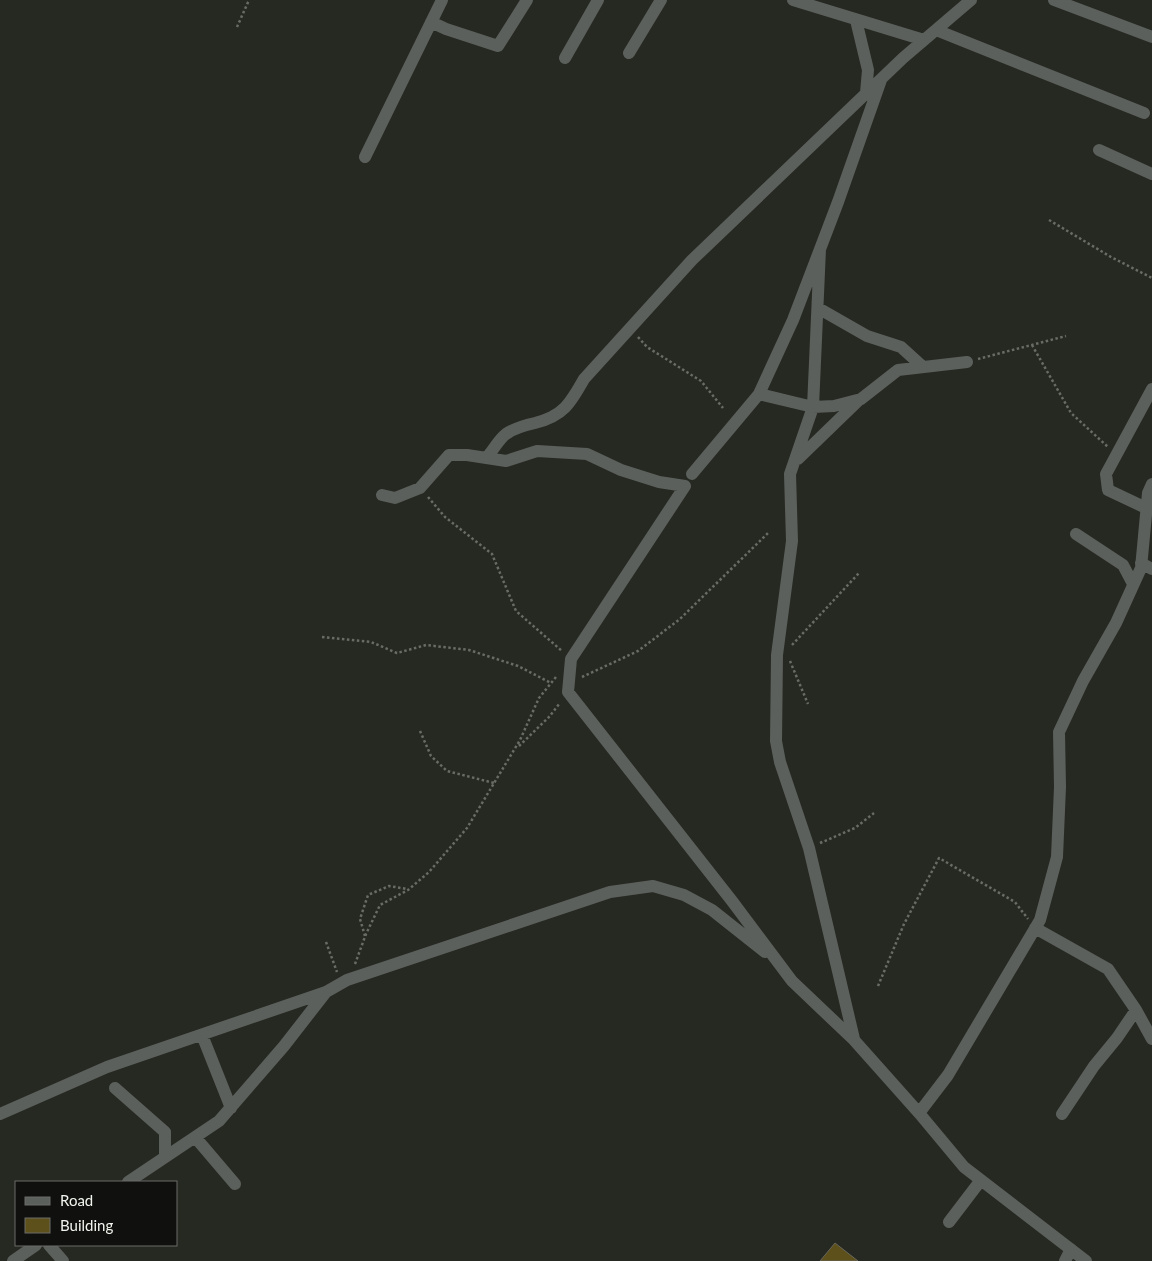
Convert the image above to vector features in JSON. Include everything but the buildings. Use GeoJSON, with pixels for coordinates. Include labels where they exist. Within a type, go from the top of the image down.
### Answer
{"type":"FeatureCollection","features":[{"type":"Feature","properties":{"kind":"street"},"geometry":{"type":"LineString","coordinates":[[365,158],[442,0]]}},
{"type":"Feature","properties":{"kind":"street"},"geometry":{"type":"LineString","coordinates":[[431,22],[446,29],[498,46],[527,0]]}},
{"type":"Feature","properties":{"kind":"street"},"geometry":{"type":"LineString","coordinates":[[565,58],[598,0]]}},
{"type":"Feature","properties":{"kind":"street"},"geometry":{"type":"LineString","coordinates":[[629,53],[661,0]]}},
{"type":"Feature","properties":{"kind":"street"},"geometry":{"type":"LineString","coordinates":[[793,0],[924,40]]}},
{"type":"Feature","properties":{"kind":"street"},"geometry":{"type":"LineString","coordinates":[[486,458],[506,434],[529,424],[548,420],[562,412],[572,400],[584,379],[692,260],[882,78],[971,0]]}},
{"type":"Feature","properties":{"kind":"street"},"geometry":{"type":"LineString","coordinates":[[1054,0],[1152,36]]}},
{"type":"Feature","properties":{"kind":"street"},"geometry":{"type":"LineString","coordinates":[[856,20],[868,70],[866,93]]}},
{"type":"Feature","properties":{"kind":"street"},"geometry":{"type":"LineString","coordinates":[[936,30],[1144,112]]}},
{"type":"Feature","properties":{"kind":"street"},"geometry":{"type":"LineString","coordinates":[[692,474],[759,394],[793,320],[882,78]]}},
{"type":"Feature","properties":{"kind":"street"},"geometry":{"type":"LineString","coordinates":[[1099,150],[1152,174]]}},
{"type":"Feature","properties":{"kind":"street"},"geometry":{"type":"LineString","coordinates":[[820,250],[813,407],[790,474],[792,541],[776,741],[780,762],[809,848],[854,1040]]}},
{"type":"Feature","properties":{"kind":"street"},"geometry":{"type":"LineString","coordinates":[[818,308],[867,336],[901,347],[923,367]]}},
{"type":"Feature","properties":{"kind":"street"},"geometry":{"type":"LineString","coordinates":[[795,462],[861,399],[898,370],[968,362]]}},
{"type":"Feature","properties":{"kind":"street"},"geometry":{"type":"LineString","coordinates":[[1146,508],[1108,490],[1106,474],[1152,389]]}},
{"type":"Feature","properties":{"kind":"street"},"geometry":{"type":"LineString","coordinates":[[759,394],[813,407],[834,406],[861,399]]}},
{"type":"Feature","properties":{"kind":"street"},"geometry":{"type":"LineString","coordinates":[[382,495],[395,498],[420,488],[449,455],[467,455],[506,461],[537,451],[587,454],[621,470],[659,482],[685,486],[571,658],[569,687],[792,981],[854,1040],[920,1113],[964,1167],[1068,1255],[1086,1261]]}},
{"type":"Feature","properties":{"kind":"street"},"geometry":{"type":"LineString","coordinates":[[920,1113],[948,1075],[1040,920],[1057,857],[1060,787],[1059,732],[1083,680],[1116,623],[1141,568],[1146,566],[1146,508],[1148,492],[1152,484]]}},
{"type":"Feature","properties":{"kind":"street"},"geometry":{"type":"LineString","coordinates":[[1076,534],[1124,565],[1133,584]]}},
{"type":"Feature","properties":{"kind":"street"},"geometry":{"type":"LineString","coordinates":[[0,1114],[107,1068],[326,992],[346,981],[610,892],[653,886],[684,894],[712,910],[779,963]]}},
{"type":"Feature","properties":{"kind":"street"},"geometry":{"type":"LineString","coordinates":[[1035,928],[1108,969],[1136,1010],[1152,1039]]}},
{"type":"Feature","properties":{"kind":"street"},"geometry":{"type":"LineString","coordinates":[[129,1181],[219,1121],[284,1046],[326,992]]}},
{"type":"Feature","properties":{"kind":"street"},"geometry":{"type":"LineString","coordinates":[[1062,1114],[1094,1066],[1117,1038],[1136,1010]]}},
{"type":"Feature","properties":{"kind":"street"},"geometry":{"type":"LineString","coordinates":[[202,1035],[231,1108]]}},
{"type":"Feature","properties":{"kind":"street"},"geometry":{"type":"LineString","coordinates":[[115,1088],[165,1132],[165,1157]]}},
{"type":"Feature","properties":{"kind":"street"},"geometry":{"type":"LineString","coordinates":[[195,1137],[235,1184]]}},
{"type":"Feature","properties":{"kind":"street"},"geometry":{"type":"LineString","coordinates":[[949,1222],[980,1180]]}},
{"type":"Feature","properties":{"kind":"street"},"geometry":{"type":"LineString","coordinates":[[13,1261],[35,1246]]}},
{"type":"Feature","properties":{"kind":"street"},"geometry":{"type":"LineString","coordinates":[[50,1246],[63,1261]]}},
{"type":"Feature","properties":{"kind":"path"},"geometry":{"type":"LineString","coordinates":[[237,27],[250,0]]}},
{"type":"Feature","properties":{"kind":"path"},"geometry":{"type":"LineString","coordinates":[[1049,220],[1111,257],[1152,278]]}},
{"type":"Feature","properties":{"kind":"path"},"geometry":{"type":"LineString","coordinates":[[630,328],[647,347],[701,382],[723,408]]}},
{"type":"Feature","properties":{"kind":"path"},"geometry":{"type":"LineString","coordinates":[[968,362],[1066,336]]}},
{"type":"Feature","properties":{"kind":"path"},"geometry":{"type":"LineString","coordinates":[[1032,345],[1071,413],[1116,455]]}},
{"type":"Feature","properties":{"kind":"path"},"geometry":{"type":"LineString","coordinates":[[346,981],[380,905],[408,890],[429,872],[466,828],[515,749],[539,698],[571,658],[516,612],[492,554],[445,516],[420,488]]}},
{"type":"Feature","properties":{"kind":"path"},"geometry":{"type":"LineString","coordinates":[[515,749],[549,717],[569,687],[638,651],[680,619],[768,533]]}},
{"type":"Feature","properties":{"kind":"path"},"geometry":{"type":"LineString","coordinates":[[808,704],[783,660],[859,572]]}},
{"type":"Feature","properties":{"kind":"path"},"geometry":{"type":"LineString","coordinates":[[322,637],[371,642],[397,653],[426,645],[469,650],[518,666],[551,683]]}},
{"type":"Feature","properties":{"kind":"path"},"geometry":{"type":"LineString","coordinates":[[420,731],[431,756],[447,771],[494,783]]}},
{"type":"Feature","properties":{"kind":"path"},"geometry":{"type":"LineString","coordinates":[[809,848],[855,828],[874,813]]}},
{"type":"Feature","properties":{"kind":"path"},"geometry":{"type":"LineString","coordinates":[[878,986],[904,924],[938,858],[1015,902],[1035,928]]}},
{"type":"Feature","properties":{"kind":"path"},"geometry":{"type":"LineString","coordinates":[[365,937],[360,919],[368,895],[389,886],[408,890]]}},
{"type":"Feature","properties":{"kind":"path"},"geometry":{"type":"LineString","coordinates":[[326,942],[346,981]]}}]}
